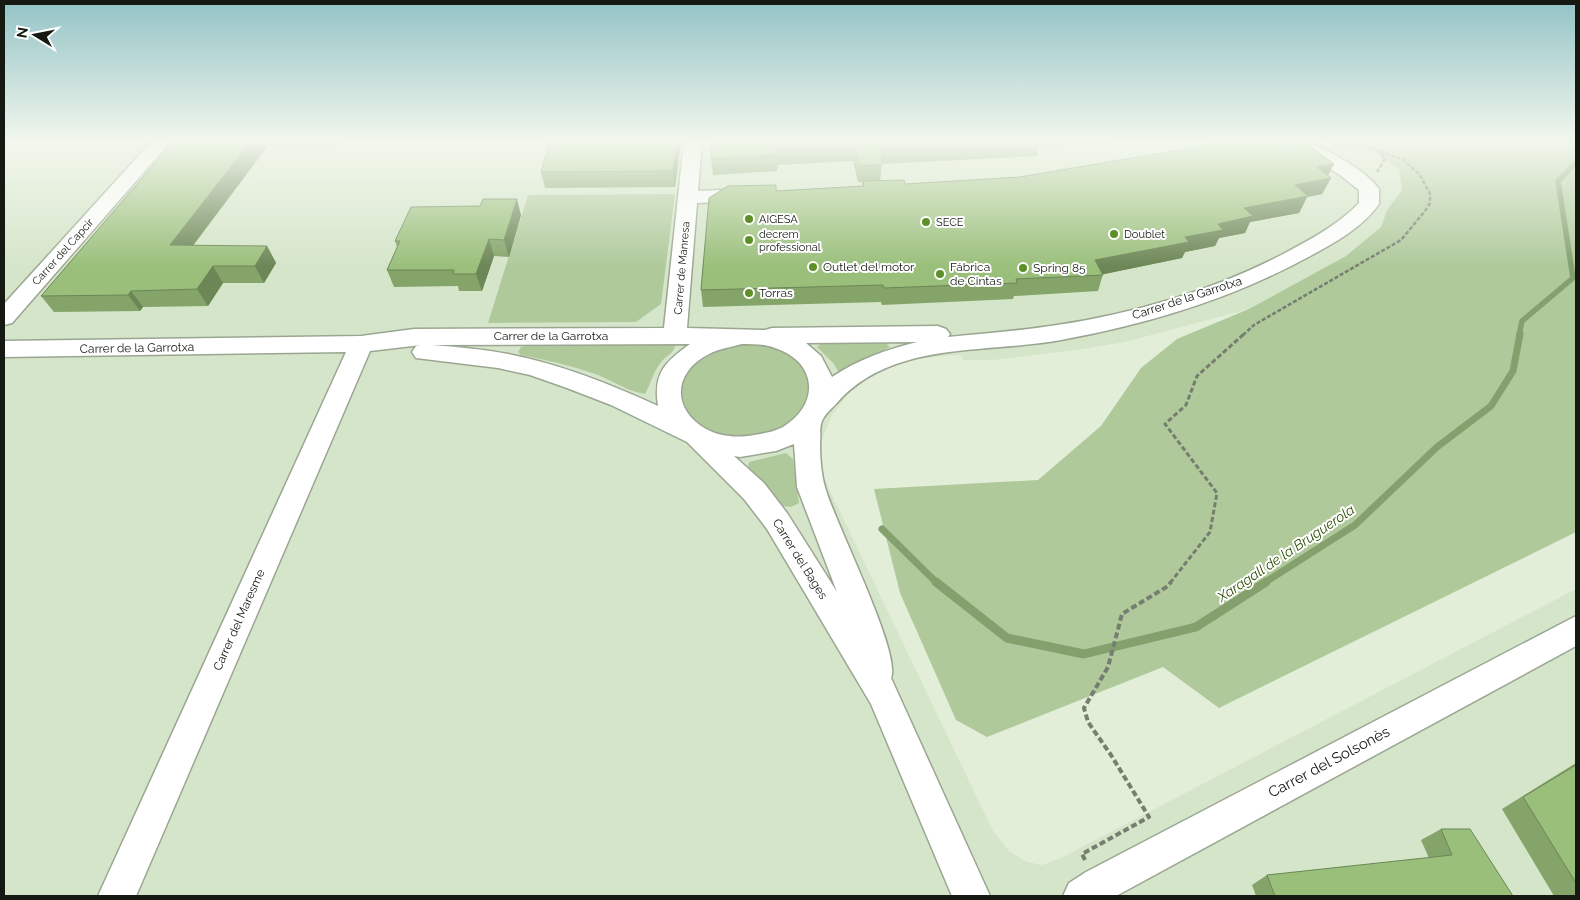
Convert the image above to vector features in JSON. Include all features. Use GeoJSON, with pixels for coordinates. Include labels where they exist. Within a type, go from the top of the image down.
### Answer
{"type":"FeatureCollection","features":[{"type":"Feature","properties":{"kind":"street","name":"Carrer del Capcir"},"geometry":{"type":"LineString","coordinates":[[4,318],[125,183]]}},
{"type":"Feature","properties":{"kind":"street","name":"Carrer de Manresa"},"geometry":{"type":"LineString","coordinates":[[675,335],[690,183]]}},
{"type":"Feature","properties":{"kind":"street","name":"Carrer de la Garrotxa"},"geometry":{"type":"LineString","coordinates":[[814,414],[842,382],[886,358],[938,346],[1059,333],[1125,319],[1205,295],[1280,265],[1358,217],[1369,204],[1362,183]]}},
{"type":"Feature","properties":{"kind":"street"},"geometry":{"type":"LineString","coordinates":[[688,197],[766,194]]}},
{"type":"Feature","properties":{"kind":"street","name":"Carrer de la Garrotxa"},"geometry":{"type":"LineString","coordinates":[[4,349],[361,344],[414,337],[675,335],[751,337],[936,333],[1014,339]]}},
{"type":"Feature","properties":{"kind":"street"},"geometry":{"type":"LineString","coordinates":[[751,337],[781,341],[798,350],[811,361],[820,375],[823,390],[814,414],[794,433],[777,441],[757,446],[737,447],[717,444],[692,434],[673,416],[667,400],[667,385],[674,370],[685,357],[701,346],[720,340],[751,337]]}},
{"type":"Feature","properties":{"kind":"street","name":"Carrer de la Garrotxa"},"geometry":{"type":"LineString","coordinates":[[361,344],[471,356],[508,362],[546,372],[622,399],[692,434]]}},
{"type":"Feature","properties":{"kind":"street","name":"Carrer del Maresme"},"geometry":{"type":"LineString","coordinates":[[117,896],[361,344]]}},
{"type":"Feature","properties":{"kind":"street","name":"Carrer del Bages"},"geometry":{"type":"LineString","coordinates":[[814,414],[807,456],[811,487],[871,641],[883,694]]}},
{"type":"Feature","properties":{"kind":"street","name":"Carrer del Bages"},"geometry":{"type":"LineString","coordinates":[[692,434],[754,491],[777,521],[883,694],[971,896]]}},
{"type":"Feature","properties":{"kind":"street","name":"Carrer del Solsonès"},"geometry":{"type":"LineString","coordinates":[[1091,891],[1576,630]]}},
{"type":"Feature","properties":{"kind":"path"},"geometry":{"type":"LineString","coordinates":[[1091,891],[1082,854],[1149,817],[1111,755],[1088,722],[1084,708],[1108,667],[1122,614],[1168,586],[1186,564],[1210,532],[1217,493],[1165,424],[1186,405],[1197,376],[1254,325],[1401,240],[1430,203],[1430,194],[1424,183]]}},
{"type":"Feature","properties":{"kind":"shaded area"},"geometry":{"type":"Polygon","coordinates":[[[4,183],[1401,183],[1402,190],[1387,210],[1381,227],[1346,256],[1249,309],[1125,342],[1083,349],[993,360],[963,360],[961,355],[917,359],[893,366],[870,377],[848,394],[832,415],[821,442],[821,472],[993,831],[1009,851],[1027,862],[1042,865],[1059,859],[1576,589],[1576,896],[4,896],[4,183]]]}},
{"type":"Feature","properties":{"kind":"green space"},"geometry":{"type":"Polygon","coordinates":[[[1401,183],[1576,183],[1576,532],[1219,708],[1163,667],[987,737],[956,720],[900,593],[874,489],[1038,480],[1101,426],[1141,368],[1177,339],[1249,309],[1346,256],[1381,227],[1387,210],[1402,190],[1401,183]]]}},
{"type":"Feature","properties":{"kind":"green space"},"geometry":{"type":"Polygon","coordinates":[[[675,194],[661,304],[636,322],[488,323],[528,195],[675,194]]]}},
{"type":"Feature","properties":{"kind":"green space"},"geometry":{"type":"Polygon","coordinates":[[[753,340],[783,348],[809,370],[811,402],[788,427],[769,435],[744,439],[720,437],[689,421],[675,383],[700,352],[753,340]]]}},
{"type":"Feature","properties":{"kind":"green space"},"geometry":{"type":"Polygon","coordinates":[[[822,343],[886,343],[890,347],[846,369],[838,371],[834,364],[817,347],[822,343]]]}},
{"type":"Feature","properties":{"kind":"green space"},"geometry":{"type":"Polygon","coordinates":[[[669,344],[675,346],[674,349],[659,365],[645,394],[627,389],[604,377],[589,372],[521,355],[518,352],[521,347],[529,345],[669,344]]]}},
{"type":"Feature","properties":{"kind":"green space"},"geometry":{"type":"Polygon","coordinates":[[[786,453],[793,459],[799,503],[791,507],[782,506],[748,469],[749,462],[786,453]]]}},
{"type":"Feature","properties":{"kind":"building"},"geometry":{"type":"Polygon","coordinates":[[[138,183],[218,183],[170,245],[267,246],[255,266],[213,266],[197,289],[131,291],[128,295],[41,296],[138,183]]]}},
{"type":"Feature","properties":{"kind":"building"},"geometry":{"type":"Polygon","coordinates":[[[863,183],[1305,183],[1295,185],[1308,196],[1244,208],[1253,216],[1218,224],[1223,230],[1185,237],[1189,242],[1095,260],[1103,275],[1016,279],[1017,283],[884,288],[883,285],[701,290],[709,198],[728,186],[776,185],[776,191],[864,186],[863,183]]]}},
{"type":"Feature","properties":{"kind":"building"},"geometry":{"type":"Polygon","coordinates":[[[483,199],[517,199],[504,240],[489,239],[476,274],[453,274],[454,270],[387,270],[400,241],[395,241],[411,207],[480,206],[483,199]]]}},
{"type":"Feature","properties":{"kind":"building"},"geometry":{"type":"Polygon","coordinates":[[[1576,765],[1576,883],[1523,797],[1576,765]]]}},
{"type":"Feature","properties":{"kind":"building"},"geometry":{"type":"Polygon","coordinates":[[[1441,829],[1470,829],[1513,896],[1275,896],[1267,875],[1452,855],[1441,829]]]}},
{"type":"Feature","properties":{"kind":"waterway","name":"Xaragall de la Bruguerola"},"geometry":{"type":"LineString","coordinates":[[1519,335],[1522,321],[1573,278],[1558,183]]}},
{"type":"Feature","properties":{"kind":"waterway","name":"Xaragall de la Bruguerola"},"geometry":{"type":"LineString","coordinates":[[1264,583],[1355,525],[1437,447],[1491,406],[1513,371],[1520,334]]}},
{"type":"Feature","properties":{"kind":"waterway","name":"Xaragall de la Bruguerola"},"geometry":{"type":"LineString","coordinates":[[882,529],[937,583]]}},
{"type":"Feature","properties":{"kind":"waterway","name":"Xaragall de la Bruguerola"},"geometry":{"type":"LineString","coordinates":[[936,582],[1007,638],[1084,654],[1196,627],[1266,582]]}},
{"type":"Feature","properties":{"kind":"place","name":"AIGESA"},"geometry":{"type":"Point","coordinates":[749,219]}},
{"type":"Feature","properties":{"kind":"place","name":"SECE"},"geometry":{"type":"Point","coordinates":[926,222]}},
{"type":"Feature","properties":{"kind":"place","name":"Doublet"},"geometry":{"type":"Point","coordinates":[1114,234]}},
{"type":"Feature","properties":{"kind":"place","name":"decrem professional"},"geometry":{"type":"Point","coordinates":[749,240]}},
{"type":"Feature","properties":{"kind":"place","name":"Outlet del motor"},"geometry":{"type":"Point","coordinates":[813,267]}},
{"type":"Feature","properties":{"kind":"place","name":"Spring 85"},"geometry":{"type":"Point","coordinates":[1023,268]}},
{"type":"Feature","properties":{"kind":"place","name":"Fábrica de Cintas"},"geometry":{"type":"Point","coordinates":[940,274]}},
{"type":"Feature","properties":{"kind":"place","name":"Torras"},"geometry":{"type":"Point","coordinates":[749,293]}}]}
